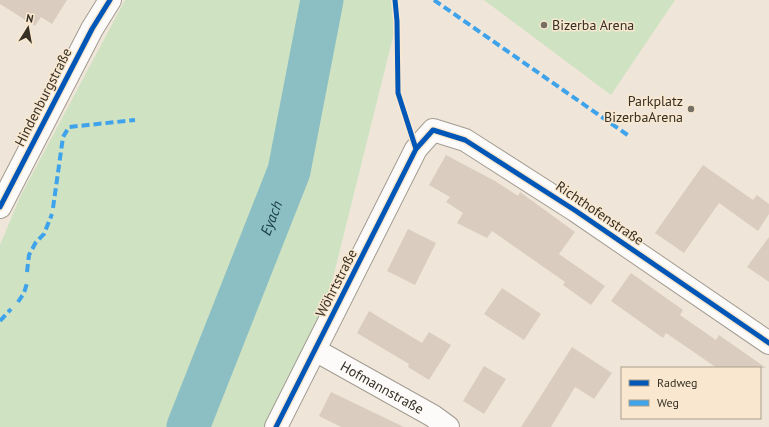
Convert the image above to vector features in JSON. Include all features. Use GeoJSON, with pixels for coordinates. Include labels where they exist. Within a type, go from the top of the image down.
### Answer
{"type":"FeatureCollection","features":[{"type":"Feature","properties":{"kind":"street","name":"Hindenburgstraße"},"geometry":{"type":"LineString","coordinates":[[0,207],[92,29],[110,0]]}},
{"type":"Feature","properties":{"kind":"street","name":"Richthofenstraße"},"geometry":{"type":"LineString","coordinates":[[416,149],[433,130],[465,140],[576,211],[769,343]]}},
{"type":"Feature","properties":{"kind":"street","name":"Wöhrtstraße"},"geometry":{"type":"LineString","coordinates":[[276,427],[416,149]]}},
{"type":"Feature","properties":{"kind":"street","name":"Hofmannstraße"},"geometry":{"type":"LineString","coordinates":[[315,350],[433,416],[448,427]]}},
{"type":"Feature","properties":{"kind":"green space"},"geometry":{"type":"Polygon","coordinates":[[[125,0],[395,0],[397,21],[315,350],[276,427],[0,427],[0,245],[20,197],[125,0]]]}},
{"type":"Feature","properties":{"kind":"green space","name":"Bizerba Arena"},"geometry":{"type":"Polygon","coordinates":[[[484,0],[675,0],[611,95],[484,0]]]}},
{"type":"Feature","properties":{"kind":"building"},"geometry":{"type":"Polygon","coordinates":[[[0,0],[67,0],[52,24],[41,17],[35,26],[0,4],[0,0]]]}},
{"type":"Feature","properties":{"kind":"building"},"geometry":{"type":"Polygon","coordinates":[[[446,155],[495,181],[518,196],[520,192],[575,232],[559,254],[605,286],[591,305],[563,285],[565,282],[492,231],[487,238],[457,223],[463,213],[446,202],[450,197],[429,185],[446,155]]]}},
{"type":"Feature","properties":{"kind":"building"},"geometry":{"type":"Polygon","coordinates":[[[703,165],[753,200],[757,195],[769,204],[769,214],[758,231],[719,203],[684,253],[655,233],[703,165]]]}},
{"type":"Feature","properties":{"kind":"building"},"geometry":{"type":"Polygon","coordinates":[[[408,229],[436,243],[415,285],[387,271],[408,229]]]}},
{"type":"Feature","properties":{"kind":"building"},"geometry":{"type":"Polygon","coordinates":[[[769,237],[769,282],[747,267],[769,237]]]}},
{"type":"Feature","properties":{"kind":"building"},"geometry":{"type":"Polygon","coordinates":[[[631,273],[683,310],[680,315],[716,340],[719,335],[766,368],[716,367],[666,333],[663,338],[611,301],[631,273]]]}},
{"type":"Feature","properties":{"kind":"building"},"geometry":{"type":"Polygon","coordinates":[[[502,288],[541,314],[524,340],[484,314],[502,288]]]}},
{"type":"Feature","properties":{"kind":"building"},"geometry":{"type":"Polygon","coordinates":[[[369,311],[422,343],[429,332],[451,345],[429,380],[408,367],[409,364],[357,333],[369,311]]]}},
{"type":"Feature","properties":{"kind":"building"},"geometry":{"type":"Polygon","coordinates":[[[572,347],[612,373],[594,399],[575,387],[551,427],[521,427],[572,347]]]}},
{"type":"Feature","properties":{"kind":"building"},"geometry":{"type":"Polygon","coordinates":[[[484,366],[506,379],[484,414],[463,401],[484,366]]]}},
{"type":"Feature","properties":{"kind":"building"},"geometry":{"type":"Polygon","coordinates":[[[331,392],[404,427],[341,427],[319,416],[331,392]]]}},
{"type":"Feature","properties":{"kind":"waterway","name":"Eyach"},"geometry":{"type":"LineString","coordinates":[[188,427],[289,171],[322,0]]}},
{"type":"Feature","properties":{"kind":"marked path"},"geometry":{"type":"LineString","coordinates":[[434,0],[629,136]]}},
{"type":"Feature","properties":{"kind":"marked path"},"geometry":{"type":"LineString","coordinates":[[53,208],[63,137],[69,127],[135,120]]}},
{"type":"Feature","properties":{"kind":"marked path"},"geometry":{"type":"LineString","coordinates":[[27,272],[29,255],[36,242],[44,234],[52,214]]}},
{"type":"Feature","properties":{"kind":"marked path"},"geometry":{"type":"LineString","coordinates":[[18,302],[24,293],[27,283]]}},
{"type":"Feature","properties":{"kind":"marked path"},"geometry":{"type":"LineString","coordinates":[[0,321],[11,309]]}},
{"type":"Feature","properties":{"kind":"cycle path"},"geometry":{"type":"LineString","coordinates":[[0,207],[92,29],[110,0]]}},
{"type":"Feature","properties":{"kind":"cycle path"},"geometry":{"type":"LineString","coordinates":[[395,0],[397,21],[398,93],[416,149]]}},
{"type":"Feature","properties":{"kind":"cycle path"},"geometry":{"type":"LineString","coordinates":[[276,427],[416,149],[433,130],[465,140],[576,211],[769,343]]}},
{"type":"Feature","properties":{"kind":"place","name":"Bizerba Arena"},"geometry":{"type":"Point","coordinates":[544,25]}},
{"type":"Feature","properties":{"kind":"place","name":"Parkplatz BizerbaArena"},"geometry":{"type":"Point","coordinates":[691,109]}}]}
